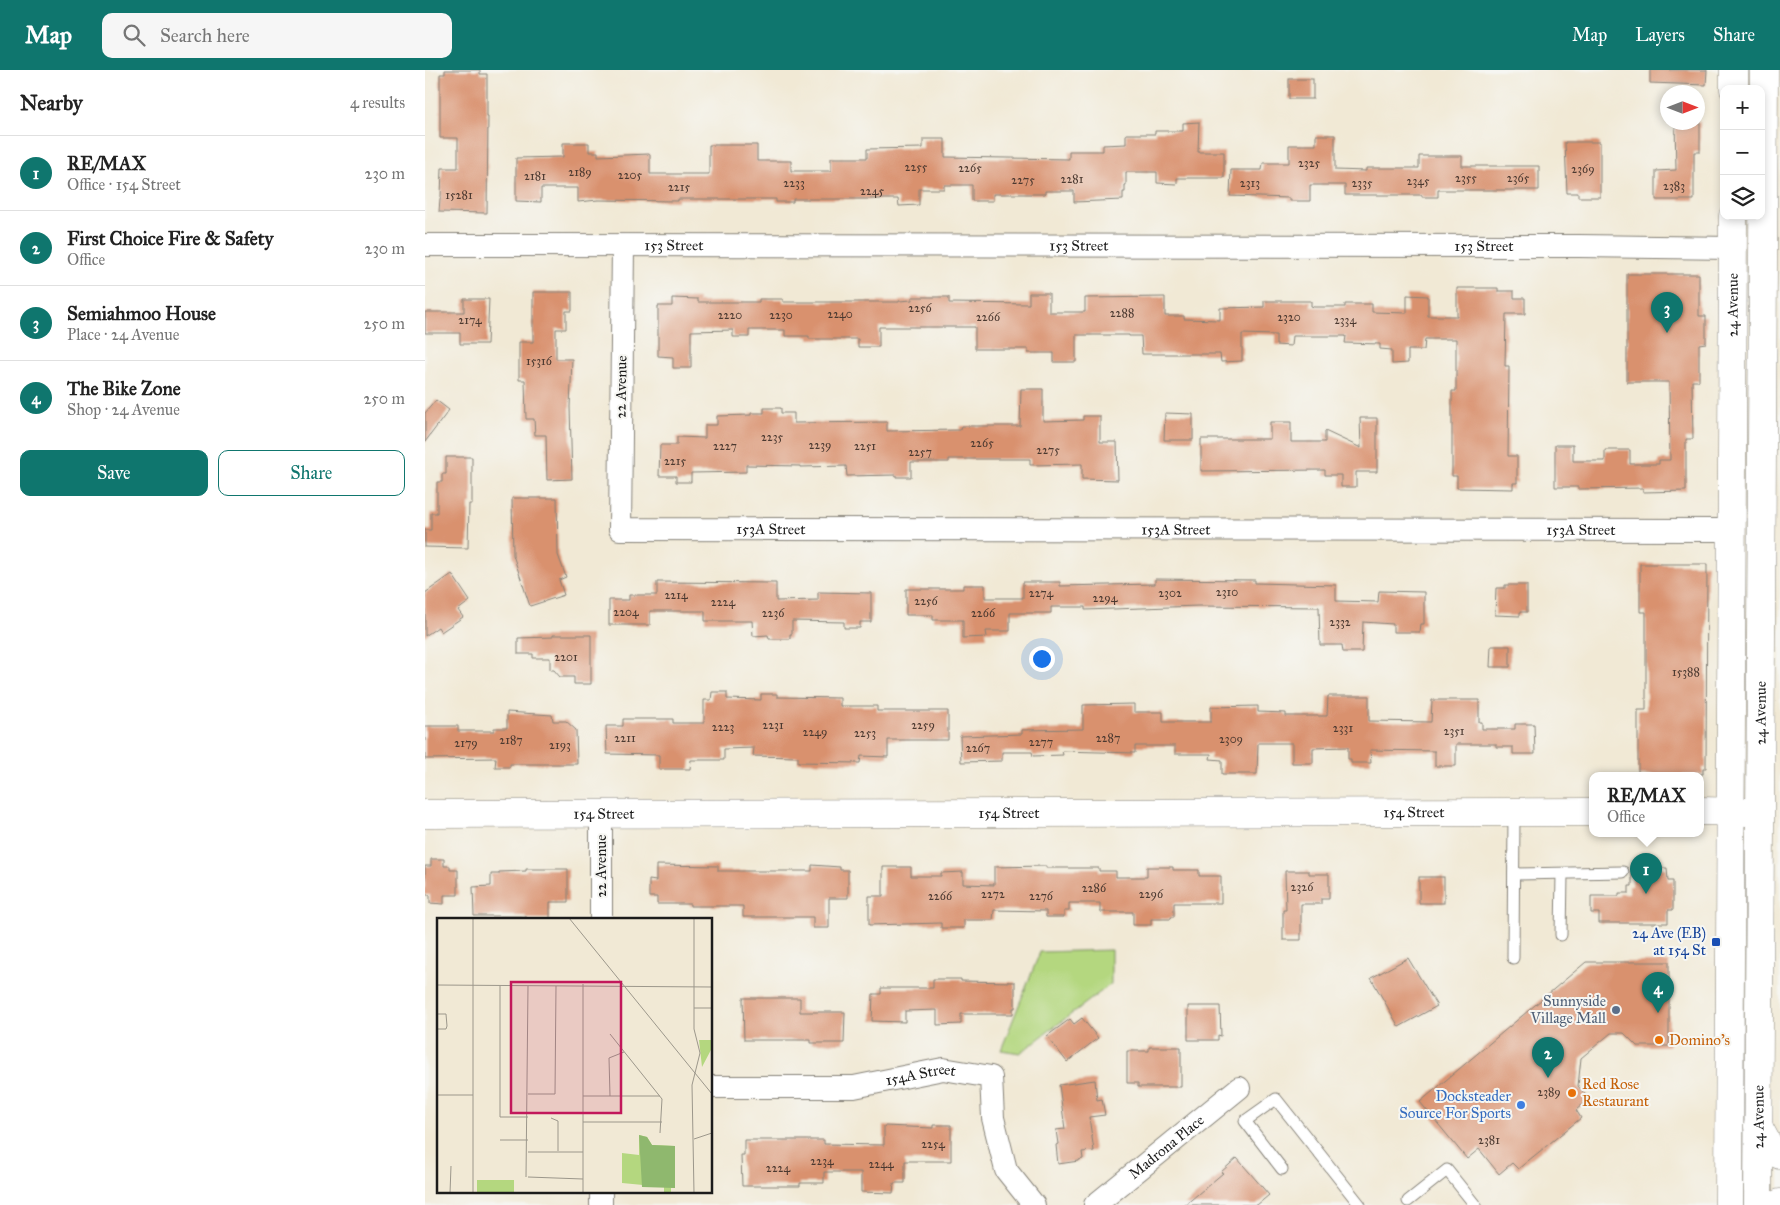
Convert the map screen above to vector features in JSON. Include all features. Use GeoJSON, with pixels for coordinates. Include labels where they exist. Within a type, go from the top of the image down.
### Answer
{"type":"FeatureCollection","features":[{"type":"Feature","properties":{"kind":"main road"},"geometry":{"type":"LineString","coordinates":[[1734,70],[1734,85]]}},
{"type":"Feature","properties":{"kind":"main road","name":"24 Avenue"},"geometry":{"type":"LineString","coordinates":[[1758,1205],[1762,483],[1771,416],[1764,70]]}},
{"type":"Feature","properties":{"kind":"main road","name":"24 Avenue"},"geometry":{"type":"LineString","coordinates":[[1729,1205],[1733,220]]}},
{"type":"Feature","properties":{"kind":"main road"},"geometry":{"type":"LineString","coordinates":[[1733,323],[1747,385],[1748,407],[1771,416]]}},
{"type":"Feature","properties":{"kind":"main road"},"geometry":{"type":"LineString","coordinates":[[1762,483],[1770,462],[1780,450]]}},
{"type":"Feature","properties":{"kind":"main road"},"geometry":{"type":"LineString","coordinates":[[1704,811],[1760,812]]}},
{"type":"Feature","properties":{"kind":"main road","name":"154 Street"},"geometry":{"type":"LineString","coordinates":[[425,814],[1589,812]]}},
{"type":"Feature","properties":{"kind":"main road"},"geometry":{"type":"LineString","coordinates":[[1758,1126],[1771,1150],[1780,1155]]}},
{"type":"Feature","properties":{"kind":"street","name":"153 Street"},"geometry":{"type":"LineString","coordinates":[[425,245],[1579,246],[1733,248]]}},
{"type":"Feature","properties":{"kind":"street","name":"22 Avenue"},"geometry":{"type":"LineString","coordinates":[[620,529],[623,246]]}},
{"type":"Feature","properties":{"kind":"street","name":"153A Street"},"geometry":{"type":"LineString","coordinates":[[620,529],[1732,530]]}},
{"type":"Feature","properties":{"kind":"street","name":"22 Avenue"},"geometry":{"type":"LineString","coordinates":[[601,814],[601,918]]}},
{"type":"Feature","properties":{"kind":"street","name":"154A Street"},"geometry":{"type":"LineString","coordinates":[[713,1087],[855,1087],[943,1070],[991,1077],[993,1118],[1007,1170],[1034,1205]]}},
{"type":"Feature","properties":{"kind":"street","name":"Madrona Place"},"geometry":{"type":"LineString","coordinates":[[1095,1205],[1239,1088]]}},
{"type":"Feature","properties":{"kind":"street"},"geometry":{"type":"LineString","coordinates":[[601,1192],[601,1205]]}},
{"type":"Feature","properties":{"kind":"lane"},"geometry":{"type":"LineString","coordinates":[[1513,958],[1514,812]]}},
{"type":"Feature","properties":{"kind":"lane"},"geometry":{"type":"LineString","coordinates":[[1514,874],[1623,872]]}},
{"type":"Feature","properties":{"kind":"lane"},"geometry":{"type":"LineString","coordinates":[[1561,935],[1562,874]]}},
{"type":"Feature","properties":{"kind":"lane"},"geometry":{"type":"LineString","coordinates":[[1282,1169],[1245,1121],[1276,1099],[1360,1205]]}},
{"type":"Feature","properties":{"kind":"lane"},"geometry":{"type":"LineString","coordinates":[[1408,1201],[1447,1170],[1475,1205]]}},
{"type":"Feature","properties":{"kind":"green space"},"geometry":{"type":"Polygon","coordinates":[[[1111,950],[1111,984],[1020,1053],[1001,1050],[1040,952],[1111,950]]]}},
{"type":"Feature","properties":{"kind":"building"},"geometry":{"type":"Polygon","coordinates":[[[445,70],[480,70],[480,74],[487,74],[487,213],[439,212],[442,168],[458,168],[458,138],[440,138],[440,74],[445,74],[445,70]]]}},
{"type":"Feature","properties":{"kind":"building"},"geometry":{"type":"Polygon","coordinates":[[[1650,70],[1707,70],[1706,85],[1650,83],[1650,70]]]}},
{"type":"Feature","properties":{"kind":"building"},"geometry":{"type":"Polygon","coordinates":[[[1289,79],[1313,79],[1313,99],[1289,99],[1289,79]]]}},
{"type":"Feature","properties":{"kind":"building"},"geometry":{"type":"Polygon","coordinates":[[[1199,122],[1198,152],[1224,152],[1224,178],[1177,178],[1177,184],[1157,183],[1157,172],[1126,172],[1123,200],[1074,202],[1074,191],[1045,191],[1045,194],[993,194],[993,201],[972,201],[972,185],[944,185],[944,189],[919,189],[919,205],[899,206],[898,199],[793,199],[793,202],[776,202],[776,199],[678,199],[678,201],[598,200],[578,202],[578,188],[541,188],[541,202],[516,201],[516,158],[563,157],[563,143],[589,143],[589,152],[598,152],[598,156],[650,154],[650,174],[709,174],[709,145],[757,145],[757,161],[791,161],[791,171],[831,171],[831,158],[867,158],[867,149],[923,148],[923,139],[945,139],[945,157],[1069,159],[1069,151],[1103,151],[1103,145],[1126,144],[1126,134],[1155,134],[1155,131],[1183,131],[1183,123],[1199,122]]]}},
{"type":"Feature","properties":{"kind":"building"},"geometry":{"type":"Polygon","coordinates":[[[1675,130],[1700,130],[1700,152],[1694,152],[1694,200],[1656,200],[1656,171],[1676,170],[1675,130]]]}},
{"type":"Feature","properties":{"kind":"building"},"geometry":{"type":"Polygon","coordinates":[[[1316,135],[1335,135],[1335,170],[1366,171],[1366,168],[1419,168],[1419,156],[1462,156],[1462,166],[1539,166],[1539,190],[1438,190],[1438,197],[1422,197],[1422,195],[1345,195],[1345,185],[1310,185],[1310,201],[1289,201],[1289,198],[1230,196],[1231,170],[1262,170],[1263,163],[1289,163],[1289,145],[1316,145],[1316,135]]]}},
{"type":"Feature","properties":{"kind":"building"},"geometry":{"type":"Polygon","coordinates":[[[1565,142],[1600,142],[1600,197],[1578,197],[1578,193],[1567,193],[1565,142]]]}},
{"type":"Feature","properties":{"kind":"building"},"geometry":{"type":"Polygon","coordinates":[[[1627,274],[1699,274],[1699,316],[1706,316],[1706,343],[1699,344],[1699,381],[1692,381],[1693,439],[1686,439],[1686,491],[1643,492],[1643,488],[1578,489],[1578,487],[1555,487],[1555,445],[1573,445],[1573,461],[1605,461],[1605,450],[1630,450],[1630,464],[1659,464],[1659,460],[1670,460],[1669,382],[1627,382],[1627,274]]]}},
{"type":"Feature","properties":{"kind":"building"},"geometry":{"type":"Polygon","coordinates":[[[1457,288],[1498,288],[1498,291],[1514,291],[1514,298],[1525,298],[1525,314],[1506,314],[1505,366],[1509,366],[1508,456],[1517,456],[1517,483],[1513,483],[1513,489],[1457,488],[1457,476],[1452,476],[1452,391],[1456,391],[1456,339],[1425,339],[1424,350],[1408,350],[1408,363],[1392,364],[1392,350],[1380,349],[1380,344],[1345,343],[1346,336],[1292,336],[1291,346],[1276,345],[1276,335],[1242,334],[1242,361],[1221,362],[1220,354],[1142,354],[1141,336],[1076,335],[1076,362],[1054,362],[1054,353],[1028,353],[1028,349],[975,349],[975,327],[879,327],[879,347],[858,347],[858,339],[809,339],[809,336],[785,336],[785,330],[749,330],[749,337],[733,337],[733,330],[691,331],[691,368],[673,368],[673,357],[658,356],[658,306],[672,306],[672,298],[698,299],[698,302],[759,302],[759,299],[783,299],[783,302],[899,302],[912,300],[912,297],[949,297],[949,303],[1029,304],[1029,293],[1049,293],[1049,312],[1085,312],[1085,298],[1165,297],[1165,316],[1184,316],[1184,319],[1220,320],[1220,308],[1264,307],[1264,301],[1311,301],[1311,306],[1314,307],[1345,307],[1345,304],[1372,304],[1372,312],[1407,313],[1407,295],[1428,296],[1428,316],[1457,316],[1457,288]]]}},
{"type":"Feature","properties":{"kind":"building"},"geometry":{"type":"Polygon","coordinates":[[[533,292],[572,292],[572,311],[566,311],[566,329],[556,329],[556,359],[572,359],[570,407],[572,479],[547,480],[546,435],[535,435],[534,419],[526,419],[525,380],[519,380],[519,342],[533,342],[533,292]]]}},
{"type":"Feature","properties":{"kind":"building"},"geometry":{"type":"Polygon","coordinates":[[[464,299],[489,299],[487,344],[460,344],[460,333],[425,333],[425,312],[464,312],[464,299]]]}},
{"type":"Feature","properties":{"kind":"building"},"geometry":{"type":"Polygon","coordinates":[[[1021,389],[1043,389],[1043,421],[1083,420],[1083,416],[1100,416],[1100,442],[1117,442],[1118,480],[1082,479],[1082,464],[1030,465],[1030,459],[949,459],[949,462],[911,462],[911,477],[896,477],[896,475],[847,476],[846,466],[746,465],[746,472],[691,473],[691,482],[676,482],[676,476],[659,476],[660,445],[677,445],[677,437],[705,438],[705,425],[717,425],[717,416],[751,415],[751,413],[764,413],[764,408],[781,408],[781,413],[794,413],[794,423],[887,422],[887,431],[960,430],[961,426],[1020,426],[1021,389]]]}},
{"type":"Feature","properties":{"kind":"building"},"geometry":{"type":"Polygon","coordinates":[[[436,400],[449,410],[425,442],[425,413],[436,400]]]}},
{"type":"Feature","properties":{"kind":"building"},"geometry":{"type":"Polygon","coordinates":[[[1165,413],[1193,414],[1193,440],[1164,440],[1165,413]]]}},
{"type":"Feature","properties":{"kind":"building"},"geometry":{"type":"Polygon","coordinates":[[[1360,418],[1377,418],[1377,472],[1356,472],[1356,487],[1341,487],[1341,475],[1325,475],[1325,470],[1201,471],[1201,439],[1270,439],[1270,422],[1291,422],[1291,442],[1325,442],[1325,431],[1361,448],[1360,418]]]}},
{"type":"Feature","properties":{"kind":"building"},"geometry":{"type":"Polygon","coordinates":[[[446,457],[472,457],[472,504],[469,504],[468,548],[425,547],[425,530],[431,530],[431,513],[437,513],[437,482],[442,482],[442,474],[446,474],[446,457]]]}},
{"type":"Feature","properties":{"kind":"building"},"geometry":{"type":"Polygon","coordinates":[[[512,498],[557,498],[558,555],[566,577],[559,580],[564,595],[530,606],[513,555],[512,498]]]}},
{"type":"Feature","properties":{"kind":"building"},"geometry":{"type":"Polygon","coordinates":[[[1640,564],[1707,564],[1706,768],[1703,768],[1703,772],[1638,772],[1638,710],[1646,710],[1646,612],[1640,612],[1640,564]]]}},
{"type":"Feature","properties":{"kind":"building"},"geometry":{"type":"Polygon","coordinates":[[[452,574],[470,601],[458,610],[463,617],[441,632],[438,627],[425,636],[425,593],[452,574]]]}},
{"type":"Feature","properties":{"kind":"building"},"geometry":{"type":"Polygon","coordinates":[[[1155,579],[1255,580],[1255,583],[1336,585],[1336,601],[1378,602],[1379,591],[1424,592],[1424,624],[1421,624],[1420,632],[1393,632],[1393,624],[1363,622],[1362,652],[1343,652],[1342,645],[1320,645],[1319,607],[1198,606],[1085,610],[1085,607],[1051,607],[1051,613],[1010,613],[1010,631],[986,631],[987,637],[963,638],[963,620],[933,620],[933,615],[906,615],[906,589],[963,589],[963,585],[985,585],[985,598],[1023,598],[1023,582],[1060,582],[1060,586],[1155,584],[1155,579]]]}},
{"type":"Feature","properties":{"kind":"building"},"geometry":{"type":"Polygon","coordinates":[[[657,582],[776,583],[776,601],[818,600],[818,592],[871,593],[871,622],[860,622],[860,628],[844,628],[844,622],[792,621],[790,639],[769,639],[768,635],[753,636],[752,621],[705,621],[705,611],[650,611],[650,625],[609,625],[609,600],[629,600],[629,595],[657,595],[657,582]]]}},
{"type":"Feature","properties":{"kind":"building"},"geometry":{"type":"Polygon","coordinates":[[[1505,585],[1527,585],[1527,612],[1520,612],[1520,616],[1495,615],[1496,588],[1505,588],[1505,585]]]}},
{"type":"Feature","properties":{"kind":"building"},"geometry":{"type":"Polygon","coordinates":[[[553,635],[591,635],[591,684],[574,684],[574,677],[560,677],[554,670],[550,670],[550,658],[533,658],[533,654],[518,654],[518,638],[553,637],[553,635]]]}},
{"type":"Feature","properties":{"kind":"building"},"geometry":{"type":"Polygon","coordinates":[[[1491,646],[1510,646],[1510,667],[1490,667],[1491,646]]]}},
{"type":"Feature","properties":{"kind":"building"},"geometry":{"type":"Polygon","coordinates":[[[712,692],[727,692],[727,699],[761,700],[761,694],[777,694],[777,697],[840,698],[840,706],[877,706],[877,711],[948,711],[948,740],[888,740],[888,757],[861,756],[860,763],[798,762],[798,757],[753,756],[754,748],[724,749],[724,760],[691,760],[690,769],[659,769],[659,755],[607,754],[606,726],[623,726],[623,719],[673,719],[673,723],[704,723],[704,700],[711,700],[712,692]]]}},
{"type":"Feature","properties":{"kind":"building"},"geometry":{"type":"Polygon","coordinates":[[[1328,696],[1369,696],[1369,721],[1431,722],[1432,700],[1479,700],[1479,722],[1482,722],[1482,729],[1515,729],[1515,724],[1534,724],[1535,754],[1513,754],[1513,747],[1496,747],[1496,744],[1456,744],[1456,766],[1435,766],[1435,751],[1370,750],[1371,763],[1351,763],[1351,759],[1348,759],[1348,747],[1313,748],[1313,763],[1292,763],[1292,743],[1258,743],[1257,774],[1222,774],[1222,760],[1210,759],[1211,754],[1175,754],[1175,746],[1135,746],[1135,753],[1062,751],[1063,755],[1033,756],[1032,752],[1002,752],[1002,761],[961,762],[960,736],[1022,734],[1022,730],[1083,729],[1083,705],[1134,704],[1134,712],[1163,712],[1163,722],[1211,722],[1211,707],[1258,706],[1258,712],[1286,713],[1286,716],[1327,716],[1328,696]]]}},
{"type":"Feature","properties":{"kind":"building"},"geometry":{"type":"Polygon","coordinates":[[[507,712],[552,715],[553,721],[566,721],[576,730],[577,764],[510,764],[510,767],[495,767],[496,758],[425,759],[425,726],[458,726],[458,731],[494,731],[494,728],[507,728],[507,712]]]}},
{"type":"Feature","properties":{"kind":"building"},"geometry":{"type":"Polygon","coordinates":[[[431,859],[444,859],[444,866],[450,866],[450,870],[458,870],[458,895],[444,895],[444,904],[430,903],[430,895],[425,895],[425,866],[431,866],[431,859]]]}},
{"type":"Feature","properties":{"kind":"building"},"geometry":{"type":"Polygon","coordinates":[[[656,865],[718,866],[718,871],[812,871],[812,865],[840,867],[840,870],[848,870],[848,898],[829,898],[829,928],[813,928],[813,917],[743,917],[743,906],[657,904],[657,897],[649,897],[649,880],[656,881],[656,865]]]}},
{"type":"Feature","properties":{"kind":"building"},"geometry":{"type":"Polygon","coordinates":[[[1046,866],[1046,868],[1099,868],[1099,871],[1116,871],[1116,877],[1147,877],[1147,867],[1199,870],[1199,876],[1221,876],[1221,903],[1174,903],[1174,917],[1171,917],[1171,919],[1151,919],[1151,925],[1133,925],[1133,912],[1100,912],[1100,903],[1069,903],[1069,911],[1064,911],[1064,917],[1046,917],[1046,911],[994,910],[993,920],[964,920],[964,928],[941,928],[941,923],[869,925],[869,896],[883,896],[883,867],[911,867],[911,876],[941,876],[941,873],[963,872],[963,884],[994,885],[994,867],[1046,866]]]}},
{"type":"Feature","properties":{"kind":"building"},"geometry":{"type":"Polygon","coordinates":[[[1632,868],[1667,868],[1668,881],[1673,881],[1673,910],[1668,910],[1668,923],[1599,923],[1599,913],[1591,913],[1591,896],[1619,896],[1619,893],[1629,893],[1629,886],[1632,886],[1632,868]]]}},
{"type":"Feature","properties":{"kind":"building"},"geometry":{"type":"Polygon","coordinates":[[[526,869],[568,869],[568,902],[550,902],[550,918],[474,916],[473,887],[491,886],[491,874],[526,871],[526,869]]]}},
{"type":"Feature","properties":{"kind":"building"},"geometry":{"type":"Polygon","coordinates":[[[1285,871],[1309,871],[1309,874],[1329,874],[1329,899],[1321,899],[1321,904],[1301,904],[1301,940],[1283,940],[1283,910],[1286,910],[1285,871]]]}},
{"type":"Feature","properties":{"kind":"building"},"geometry":{"type":"Polygon","coordinates":[[[1419,877],[1444,877],[1444,903],[1419,903],[1419,877]]]}},
{"type":"Feature","properties":{"kind":"building"},"geometry":{"type":"Polygon","coordinates":[[[1408,958],[1437,1006],[1399,1027],[1371,978],[1408,958]]]}},
{"type":"Feature","properties":{"kind":"building"},"geometry":{"type":"Polygon","coordinates":[[[1586,962],[1669,962],[1669,1046],[1637,1046],[1624,1033],[1611,1033],[1581,1058],[1578,1086],[1589,1099],[1576,1110],[1581,1118],[1518,1169],[1512,1163],[1499,1174],[1479,1149],[1467,1159],[1420,1102],[1586,962]]]}},
{"type":"Feature","properties":{"kind":"building"},"geometry":{"type":"Polygon","coordinates":[[[933,979],[1015,982],[1015,1008],[1013,1008],[1013,1014],[961,1014],[961,1024],[937,1025],[937,1010],[905,1011],[905,1022],[872,1021],[873,994],[881,994],[881,988],[933,988],[933,979]]]}},
{"type":"Feature","properties":{"kind":"building"},"geometry":{"type":"Polygon","coordinates":[[[743,998],[800,998],[800,1012],[845,1012],[844,1043],[811,1043],[811,1040],[744,1040],[743,998]]]}},
{"type":"Feature","properties":{"kind":"building"},"geometry":{"type":"Polygon","coordinates":[[[1188,1006],[1220,1006],[1221,1036],[1218,1035],[1218,1040],[1188,1040],[1188,1006]]]}},
{"type":"Feature","properties":{"kind":"building"},"geometry":{"type":"Polygon","coordinates":[[[1082,1018],[1098,1038],[1067,1062],[1047,1036],[1070,1019],[1074,1024],[1082,1018]]]}},
{"type":"Feature","properties":{"kind":"building"},"geometry":{"type":"Polygon","coordinates":[[[1149,1047],[1181,1047],[1181,1087],[1138,1087],[1138,1083],[1127,1083],[1127,1051],[1149,1051],[1149,1047]]]}},
{"type":"Feature","properties":{"kind":"building"},"geometry":{"type":"Polygon","coordinates":[[[1095,1080],[1097,1100],[1102,1099],[1105,1115],[1089,1117],[1094,1151],[1082,1152],[1083,1159],[1079,1161],[1058,1164],[1056,1130],[1065,1129],[1059,1085],[1095,1080]]]}},
{"type":"Feature","properties":{"kind":"building"},"geometry":{"type":"Polygon","coordinates":[[[933,1125],[951,1125],[951,1161],[905,1161],[905,1183],[894,1183],[893,1193],[861,1192],[861,1172],[824,1172],[824,1183],[800,1183],[800,1186],[742,1186],[741,1155],[744,1155],[744,1140],[824,1140],[824,1144],[884,1145],[884,1126],[933,1128],[933,1125]]]}},
{"type":"Feature","properties":{"kind":"building"},"geometry":{"type":"Polygon","coordinates":[[[1237,1158],[1269,1195],[1257,1205],[1185,1205],[1223,1173],[1221,1172],[1237,1158]]]}},
{"type":"Feature","properties":{"kind":"place","name":"Semiahmoo House"},"geometry":{"type":"Point","coordinates":[1667,333]}},
{"type":"Feature","properties":{"kind":"place","name":"RE/MAX"},"geometry":{"type":"Point","coordinates":[1646,894]}},
{"type":"Feature","properties":{"kind":"place","name":"24 Ave (EB) at 154 St"},"geometry":{"type":"Point","coordinates":[1716,942]}},
{"type":"Feature","properties":{"kind":"place","name":"Sunnyside Village Mall"},"geometry":{"type":"Point","coordinates":[1616,1010]}},
{"type":"Feature","properties":{"kind":"place","name":"The Bike Zone"},"geometry":{"type":"Point","coordinates":[1658,1013]}},
{"type":"Feature","properties":{"kind":"place","name":"Domino's"},"geometry":{"type":"Point","coordinates":[1659,1040]}},
{"type":"Feature","properties":{"kind":"place","name":"First Choice Fire & Safety"},"geometry":{"type":"Point","coordinates":[1548,1078]}},
{"type":"Feature","properties":{"kind":"place","name":"Red Rose Restaurant"},"geometry":{"type":"Point","coordinates":[1572,1093]}},
{"type":"Feature","properties":{"kind":"place","name":"Docksteader Source For Sports"},"geometry":{"type":"Point","coordinates":[1521,1105]}}]}
